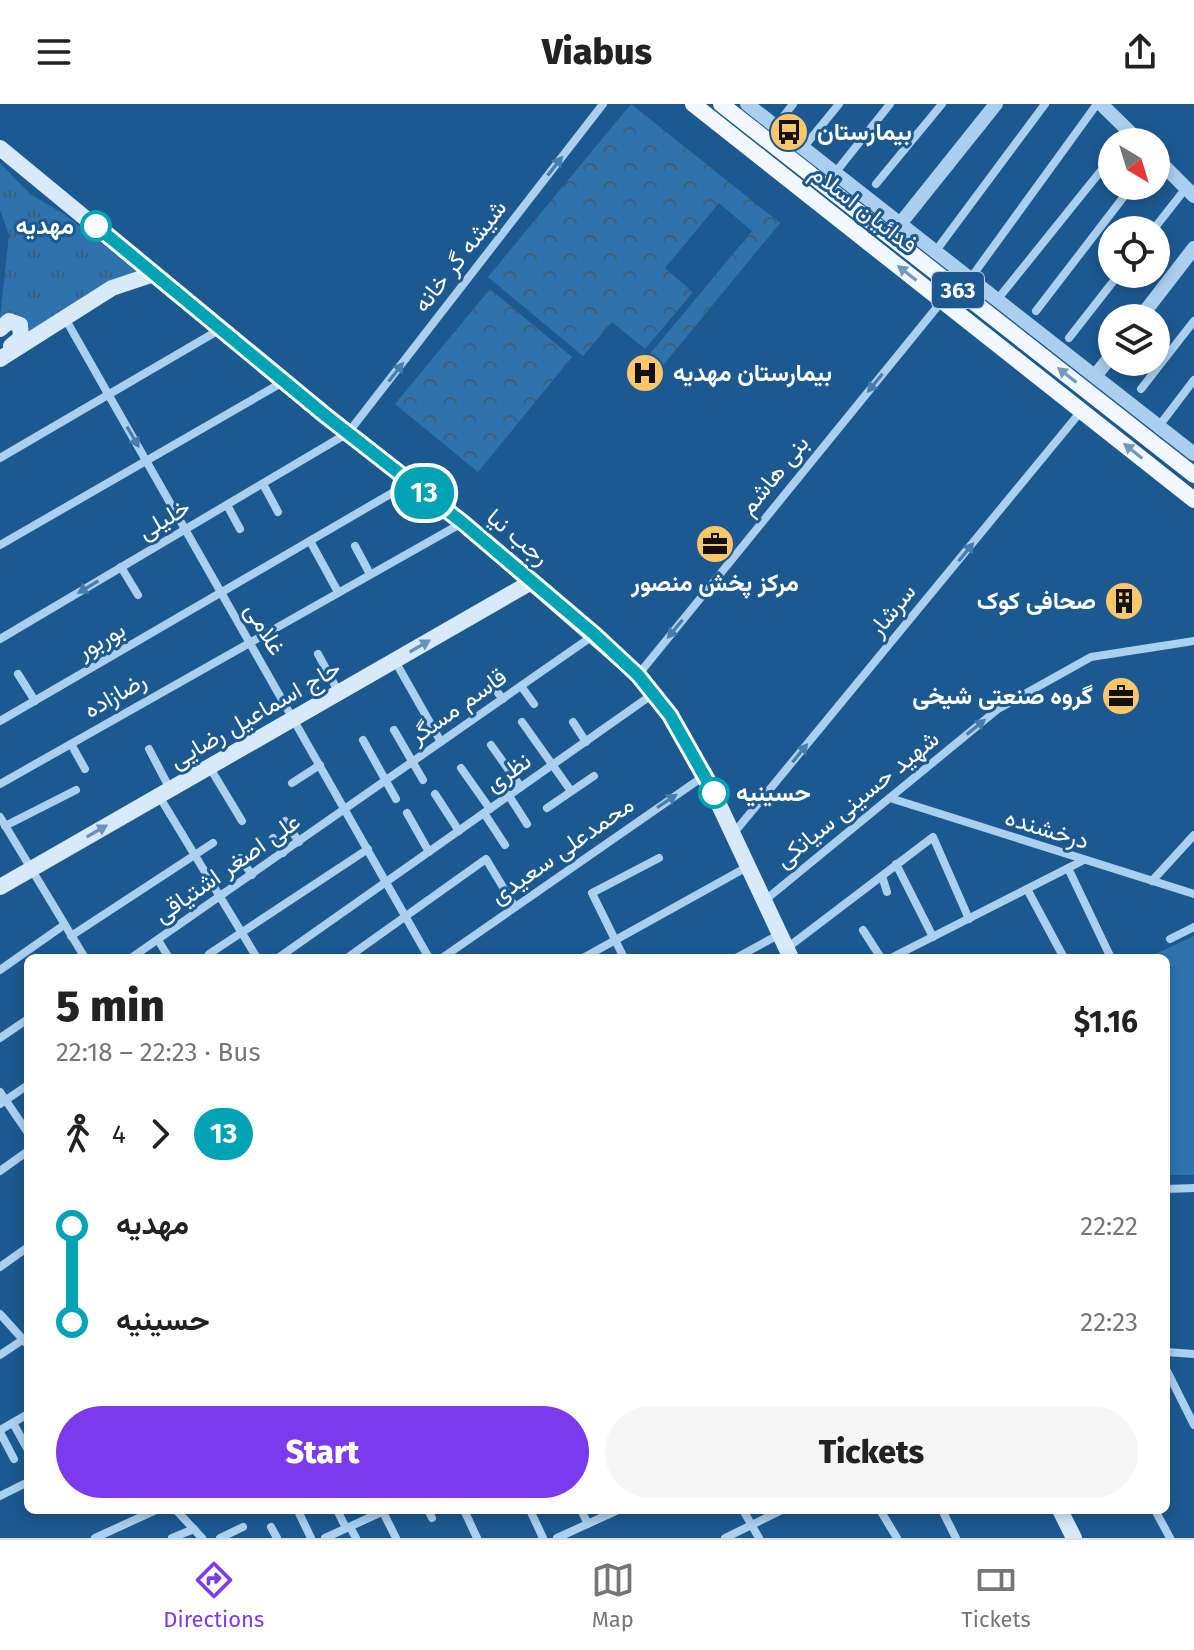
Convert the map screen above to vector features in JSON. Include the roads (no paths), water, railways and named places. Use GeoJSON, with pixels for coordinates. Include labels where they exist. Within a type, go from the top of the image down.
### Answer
{"type":"FeatureCollection","features":[{"type":"Feature","properties":{"kind":"main road","name":"فدائیان اسلام"},"geometry":{"type":"LineString","coordinates":[[693,104],[1194,500]]}},
{"type":"Feature","properties":{"kind":"main road","name":"363"},"geometry":{"type":"LineString","coordinates":[[725,105],[1194,475]]}},
{"type":"Feature","properties":{"kind":"main road","name":"رجب نیا"},"geometry":{"type":"LineString","coordinates":[[0,148],[283,381],[463,523],[638,675],[705,775],[786,947]]}},
{"type":"Feature","properties":{"kind":"main road"},"geometry":{"type":"LineString","coordinates":[[0,357],[66,320],[112,288],[154,274]]}},
{"type":"Feature","properties":{"kind":"main road"},"geometry":{"type":"LineString","coordinates":[[0,329],[13,321],[20,325],[23,334],[0,357]]}},
{"type":"Feature","properties":{"kind":"main road","name":"حاج اسماعیل رضایی"},"geometry":{"type":"LineString","coordinates":[[0,887],[294,721],[533,581]]}},
{"type":"Feature","properties":{"kind":"main road"},"geometry":{"type":"LineString","coordinates":[[1061,1514],[1069,1536]]}},
{"type":"Feature","properties":{"kind":"street","name":"شیشه گر خانه"},"geometry":{"type":"LineString","coordinates":[[348,433],[603,104]]}},
{"type":"Feature","properties":{"kind":"street"},"geometry":{"type":"LineString","coordinates":[[747,104],[1194,454]]}},
{"type":"Feature","properties":{"kind":"street"},"geometry":{"type":"LineString","coordinates":[[783,117],[793,104]]}},
{"type":"Feature","properties":{"kind":"street"},"geometry":{"type":"LineString","coordinates":[[803,148],[839,104]]}},
{"type":"Feature","properties":{"kind":"street"},"geometry":{"type":"LineString","coordinates":[[835,173],[890,104]]}},
{"type":"Feature","properties":{"kind":"street"},"geometry":{"type":"LineString","coordinates":[[876,184],[942,104]]}},
{"type":"Feature","properties":{"kind":"street"},"geometry":{"type":"LineString","coordinates":[[900,224],[996,104]]}},
{"type":"Feature","properties":{"kind":"street"},"geometry":{"type":"LineString","coordinates":[[935,252],[1045,104]]}},
{"type":"Feature","properties":{"kind":"street"},"geometry":{"type":"LineString","coordinates":[[970,279],[1099,104],[1122,128]]}},
{"type":"Feature","properties":{"kind":"street"},"geometry":{"type":"LineString","coordinates":[[1167,216],[1190,192],[1170,172]]}},
{"type":"Feature","properties":{"kind":"street"},"geometry":{"type":"LineString","coordinates":[[997,300],[1098,174]]}},
{"type":"Feature","properties":{"kind":"street"},"geometry":{"type":"LineString","coordinates":[[1036,311],[1121,200]]}},
{"type":"Feature","properties":{"kind":"street"},"geometry":{"type":"LineString","coordinates":[[1151,304],[1194,248]]}},
{"type":"Feature","properties":{"kind":"street"},"geometry":{"type":"LineString","coordinates":[[1069,338],[1108,288]]}},
{"type":"Feature","properties":{"kind":"street","name":"بنی هاشم"},"geometry":{"type":"LineString","coordinates":[[638,675],[942,301]]}},
{"type":"Feature","properties":{"kind":"street","name":"غلامی"},"geometry":{"type":"LineString","coordinates":[[66,320],[427,954]]}},
{"type":"Feature","properties":{"kind":"street"},"geometry":{"type":"LineString","coordinates":[[1141,389],[1194,321]]}},
{"type":"Feature","properties":{"kind":"street"},"geometry":{"type":"LineString","coordinates":[[0,458],[220,329]]}},
{"type":"Feature","properties":{"kind":"street"},"geometry":{"type":"LineString","coordinates":[[1095,376],[1098,372]]}},
{"type":"Feature","properties":{"kind":"street"},"geometry":{"type":"LineString","coordinates":[[1159,426],[1194,380]]}},
{"type":"Feature","properties":{"kind":"street"},"geometry":{"type":"LineString","coordinates":[[0,545],[283,381]]}},
{"type":"Feature","properties":{"kind":"street","name":"سرشار"},"geometry":{"type":"LineString","coordinates":[[733,835],[1082,410]]}},
{"type":"Feature","properties":{"kind":"street","name":"خلیلی"},"geometry":{"type":"LineString","coordinates":[[0,639],[348,433]]}},
{"type":"Feature","properties":{"kind":"street","name":"بوربور"},"geometry":{"type":"LineString","coordinates":[[0,721],[411,482]]}},
{"type":"Feature","properties":{"kind":"street"},"geometry":{"type":"LineString","coordinates":[[263,484],[278,512]]}},
{"type":"Feature","properties":{"kind":"street"},"geometry":{"type":"LineString","coordinates":[[227,505],[240,529]]}},
{"type":"Feature","properties":{"kind":"street","name":"رضازاده"},"geometry":{"type":"LineString","coordinates":[[0,784],[463,523]]}},
{"type":"Feature","properties":{"kind":"street"},"geometry":{"type":"LineString","coordinates":[[310,541],[338,592]]}},
{"type":"Feature","properties":{"kind":"street"},"geometry":{"type":"LineString","coordinates":[[355,546],[370,574]]}},
{"type":"Feature","properties":{"kind":"street"},"geometry":{"type":"LineString","coordinates":[[121,567],[138,595]]}},
{"type":"Feature","properties":{"kind":"street","name":"قاسم مسگر"},"geometry":{"type":"LineString","coordinates":[[345,810],[594,634]]}},
{"type":"Feature","properties":{"kind":"street","name":"شهید حسینی سیانکی"},"geometry":{"type":"LineString","coordinates":[[764,901],[998,709],[1091,657],[1194,641]]}},
{"type":"Feature","properties":{"kind":"street"},"geometry":{"type":"LineString","coordinates":[[318,654],[339,693]]}},
{"type":"Feature","properties":{"kind":"street"},"geometry":{"type":"LineString","coordinates":[[395,661],[441,742]]}},
{"type":"Feature","properties":{"kind":"street"},"geometry":{"type":"LineString","coordinates":[[18,674],[35,701]]}},
{"type":"Feature","properties":{"kind":"street"},"geometry":{"type":"LineString","coordinates":[[521,686],[534,704]]}},
{"type":"Feature","properties":{"kind":"street"},"geometry":{"type":"LineString","coordinates":[[494,688],[503,699]]}},
{"type":"Feature","properties":{"kind":"street","name":"نظری"},"geometry":{"type":"LineString","coordinates":[[284,954],[653,694]]}},
{"type":"Feature","properties":{"kind":"street"},"geometry":{"type":"LineString","coordinates":[[471,707],[478,717]]}},
{"type":"Feature","properties":{"kind":"street"},"geometry":{"type":"LineString","coordinates":[[522,722],[571,791]]}},
{"type":"Feature","properties":{"kind":"street"},"geometry":{"type":"LineString","coordinates":[[573,722],[586,742]]}},
{"type":"Feature","properties":{"kind":"street"},"geometry":{"type":"LineString","coordinates":[[394,730],[423,780]]}},
{"type":"Feature","properties":{"kind":"street"},"geometry":{"type":"LineString","coordinates":[[363,740],[396,799]]}},
{"type":"Feature","properties":{"kind":"street"},"geometry":{"type":"LineString","coordinates":[[71,744],[85,769]]}},
{"type":"Feature","properties":{"kind":"street"},"geometry":{"type":"LineString","coordinates":[[491,745],[521,787]]}},
{"type":"Feature","properties":{"kind":"street"},"geometry":{"type":"LineString","coordinates":[[149,749],[193,855],[254,954]]}},
{"type":"Feature","properties":{"kind":"street"},"geometry":{"type":"LineString","coordinates":[[292,783],[320,765]]}},
{"type":"Feature","properties":{"kind":"street"},"geometry":{"type":"LineString","coordinates":[[210,768],[242,821]]}},
{"type":"Feature","properties":{"kind":"street"},"geometry":{"type":"LineString","coordinates":[[461,768],[505,845]]}},
{"type":"Feature","properties":{"kind":"street","name":"محمدعلی سعیدی"},"geometry":{"type":"LineString","coordinates":[[448,954],[705,775]]}},
{"type":"Feature","properties":{"kind":"street"},"geometry":{"type":"LineString","coordinates":[[547,808],[594,776]]}},
{"type":"Feature","properties":{"kind":"street"},"geometry":{"type":"LineString","coordinates":[[76,790],[2,822],[82,954]]}},
{"type":"Feature","properties":{"kind":"street"},"geometry":{"type":"LineString","coordinates":[[435,794],[459,831]]}},
{"type":"Feature","properties":{"kind":"street"},"geometry":{"type":"LineString","coordinates":[[509,796],[527,824]]}},
{"type":"Feature","properties":{"kind":"street","name":"درخشنده"},"geometry":{"type":"LineString","coordinates":[[890,798],[1194,894]]}},
{"type":"Feature","properties":{"kind":"street","name":"علی اصغر اشتیاقی"},"geometry":{"type":"LineString","coordinates":[[137,954],[345,810]]}},
{"type":"Feature","properties":{"kind":"street"},"geometry":{"type":"LineString","coordinates":[[407,813],[429,852]]}},
{"type":"Feature","properties":{"kind":"street"},"geometry":{"type":"LineString","coordinates":[[285,821],[299,842]]}},
{"type":"Feature","properties":{"kind":"street"},"geometry":{"type":"LineString","coordinates":[[1152,881],[1194,835]]}},
{"type":"Feature","properties":{"kind":"street"},"geometry":{"type":"LineString","coordinates":[[754,954],[786,947],[933,837],[969,919]]}},
{"type":"Feature","properties":{"kind":"street"},"geometry":{"type":"LineString","coordinates":[[273,838],[283,853]]}},
{"type":"Feature","properties":{"kind":"street"},"geometry":{"type":"LineString","coordinates":[[71,936],[213,843]]}},
{"type":"Feature","properties":{"kind":"street"},"geometry":{"type":"LineString","coordinates":[[209,954],[368,849]]}},
{"type":"Feature","properties":{"kind":"street"},"geometry":{"type":"LineString","coordinates":[[240,858],[252,875]]}},
{"type":"Feature","properties":{"kind":"street"},"geometry":{"type":"LineString","coordinates":[[622,954],[592,893],[659,858]]}},
{"type":"Feature","properties":{"kind":"street"},"geometry":{"type":"LineString","coordinates":[[353,954],[486,859],[515,907]]}},
{"type":"Feature","properties":{"kind":"street"},"geometry":{"type":"LineString","coordinates":[[899,954],[1083,861]]}},
{"type":"Feature","properties":{"kind":"street"},"geometry":{"type":"LineString","coordinates":[[896,864],[933,937]]}},
{"type":"Feature","properties":{"kind":"street"},"geometry":{"type":"LineString","coordinates":[[591,954],[747,867]]}},
{"type":"Feature","properties":{"kind":"street"},"geometry":{"type":"LineString","coordinates":[[1068,868],[1109,954]]}},
{"type":"Feature","properties":{"kind":"street"},"geometry":{"type":"LineString","coordinates":[[882,876],[887,892]]}},
{"type":"Feature","properties":{"kind":"street"},"geometry":{"type":"LineString","coordinates":[[1027,889],[1062,954]]}},
{"type":"Feature","properties":{"kind":"street"},"geometry":{"type":"LineString","coordinates":[[0,970],[64,925]]}},
{"type":"Feature","properties":{"kind":"street"},"geometry":{"type":"LineString","coordinates":[[1170,939],[1194,927]]}},
{"type":"Feature","properties":{"kind":"street"},"geometry":{"type":"LineString","coordinates":[[863,930],[878,954]]}},
{"type":"Feature","properties":{"kind":"street"},"geometry":{"type":"LineString","coordinates":[[158,940],[167,954]]}},
{"type":"Feature","properties":{"kind":"street"},"geometry":{"type":"LineString","coordinates":[[0,1038],[24,1022]]}},
{"type":"Feature","properties":{"kind":"street"},"geometry":{"type":"LineString","coordinates":[[3,1102],[24,1088]]}},
{"type":"Feature","properties":{"kind":"street"},"geometry":{"type":"LineString","coordinates":[[0,1092],[3,1102],[24,1128]]}},
{"type":"Feature","properties":{"kind":"street"},"geometry":{"type":"LineString","coordinates":[[0,1171],[24,1154]]}},
{"type":"Feature","properties":{"kind":"street"},"geometry":{"type":"LineString","coordinates":[[1170,1189],[1194,1188]]}},
{"type":"Feature","properties":{"kind":"street"},"geometry":{"type":"LineString","coordinates":[[0,1267],[24,1250]]}},
{"type":"Feature","properties":{"kind":"street"},"geometry":{"type":"LineString","coordinates":[[0,1314],[24,1338]]}},
{"type":"Feature","properties":{"kind":"street"},"geometry":{"type":"LineString","coordinates":[[0,1355],[24,1341]]}},
{"type":"Feature","properties":{"kind":"street"},"geometry":{"type":"LineString","coordinates":[[1170,1352],[1194,1354]]}},
{"type":"Feature","properties":{"kind":"street"},"geometry":{"type":"LineString","coordinates":[[1170,1377],[1194,1425]]}},
{"type":"Feature","properties":{"kind":"street"},"geometry":{"type":"LineString","coordinates":[[14,1459],[0,1431],[24,1416]]}},
{"type":"Feature","properties":{"kind":"street"},"geometry":{"type":"LineString","coordinates":[[13,1423],[24,1443]]}},
{"type":"Feature","properties":{"kind":"street"},"geometry":{"type":"LineString","coordinates":[[0,1496],[24,1484]]}},
{"type":"Feature","properties":{"kind":"street"},"geometry":{"type":"LineString","coordinates":[[95,1538],[113,1534],[149,1514]]}},
{"type":"Feature","properties":{"kind":"street"},"geometry":{"type":"LineString","coordinates":[[180,1514],[202,1538]]}},
{"type":"Feature","properties":{"kind":"street"},"geometry":{"type":"LineString","coordinates":[[299,1514],[311,1538]]}},
{"type":"Feature","properties":{"kind":"street"},"geometry":{"type":"LineString","coordinates":[[325,1538],[345,1531],[370,1514]]}},
{"type":"Feature","properties":{"kind":"street"},"geometry":{"type":"LineString","coordinates":[[385,1514],[396,1538]]}},
{"type":"Feature","properties":{"kind":"street"},"geometry":{"type":"LineString","coordinates":[[466,1514],[477,1538]]}},
{"type":"Feature","properties":{"kind":"street"},"geometry":{"type":"LineString","coordinates":[[532,1514],[543,1538]]}},
{"type":"Feature","properties":{"kind":"street"},"geometry":{"type":"LineString","coordinates":[[583,1514],[588,1524]]}},
{"type":"Feature","properties":{"kind":"street"},"geometry":{"type":"LineString","coordinates":[[557,1538],[609,1514]]}},
{"type":"Feature","properties":{"kind":"street"},"geometry":{"type":"LineString","coordinates":[[745,1514],[759,1538]]}},
{"type":"Feature","properties":{"kind":"street"},"geometry":{"type":"LineString","coordinates":[[725,1538],[774,1514]]}},
{"type":"Feature","properties":{"kind":"street"},"geometry":{"type":"LineString","coordinates":[[882,1514],[897,1538]]}},
{"type":"Feature","properties":{"kind":"street"},"geometry":{"type":"LineString","coordinates":[[944,1514],[956,1538]]}},
{"type":"Feature","properties":{"kind":"street"},"geometry":{"type":"LineString","coordinates":[[1157,1514],[1170,1538]]}},
{"type":"Feature","properties":{"kind":"street"},"geometry":{"type":"LineString","coordinates":[[220,1538],[243,1527]]}},
{"type":"Feature","properties":{"kind":"street"},"geometry":{"type":"LineString","coordinates":[[271,1527],[277,1538]]}},
{"type":"Feature","properties":{"kind":"street"},"geometry":{"type":"LineString","coordinates":[[172,1538],[194,1529]]}},
{"type":"Feature","properties":{"kind":"street"},"geometry":{"type":"LineString","coordinates":[[345,1531],[356,1538]]}},
{"type":"Feature","properties":{"kind":"place","name":"بیمارستان"},"geometry":{"type":"Point","coordinates":[789,132]}},
{"type":"Feature","properties":{"kind":"place","name":"مهدیه"},"geometry":{"type":"Point","coordinates":[96,226]}},
{"type":"Feature","properties":{"kind":"place","name":"بیمارستان مهدیه"},"geometry":{"type":"Point","coordinates":[645,373]}},
{"type":"Feature","properties":{"kind":"place","name":"مركز پخش منصور"},"geometry":{"type":"Point","coordinates":[715,544]}},
{"type":"Feature","properties":{"kind":"place","name":"صحافی کوک"},"geometry":{"type":"Point","coordinates":[1124,601]}},
{"type":"Feature","properties":{"kind":"place","name":"گروه صنعتی شیخی"},"geometry":{"type":"Point","coordinates":[1121,696]}},
{"type":"Feature","properties":{"kind":"place","name":"حسینیه"},"geometry":{"type":"Point","coordinates":[714,793]}}]}
